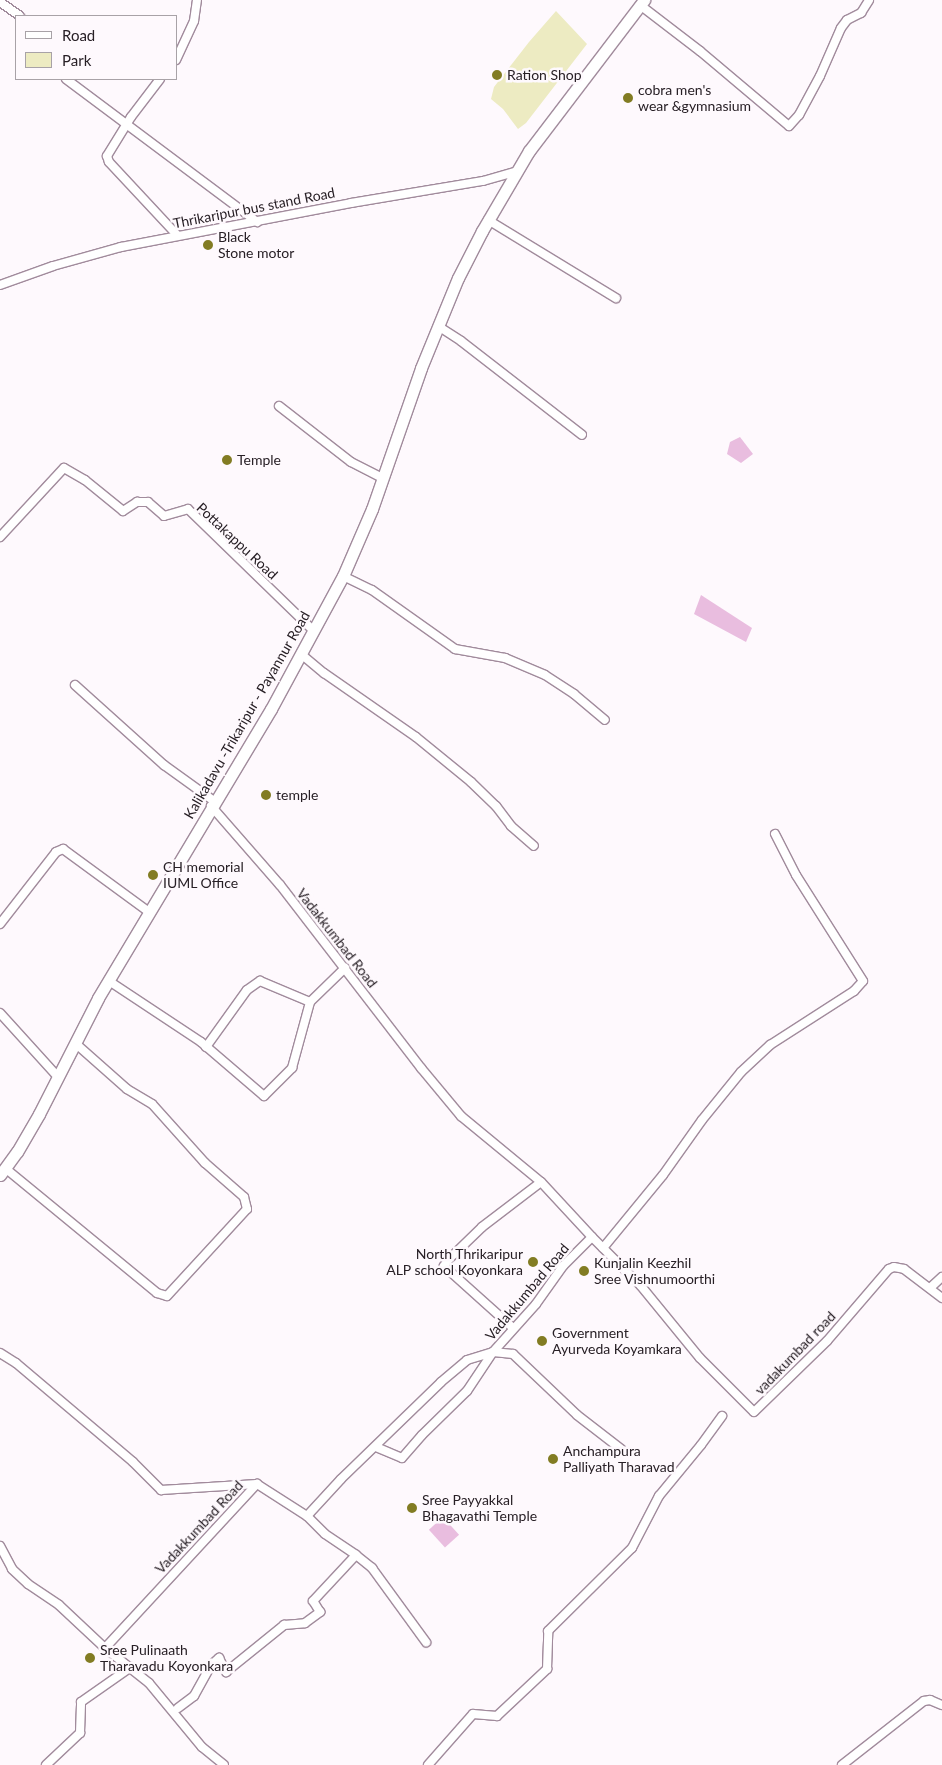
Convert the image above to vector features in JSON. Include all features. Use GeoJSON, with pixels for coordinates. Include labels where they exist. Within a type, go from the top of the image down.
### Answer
{"type":"FeatureCollection","features":[{"type":"Feature","properties":{"kind":"main road","name":"Kalikadavu -Trikaripur - Payannur Road"},"geometry":{"type":"LineString","coordinates":[[3,1172],[21,1144],[58,1077],[98,998],[212,804],[271,709],[343,576],[372,509],[421,368],[438,326],[458,278],[488,220],[529,151],[642,3]]}},
{"type":"Feature","properties":{"kind":"street"},"geometry":{"type":"LineString","coordinates":[[178,56],[194,21],[197,0]]}},
{"type":"Feature","properties":{"kind":"street"},"geometry":{"type":"LineString","coordinates":[[642,3],[789,126],[799,115],[812,92],[841,28],[847,20],[861,13],[869,0]]}},
{"type":"Feature","properties":{"kind":"street"},"geometry":{"type":"LineString","coordinates":[[0,2],[19,15]]}},
{"type":"Feature","properties":{"kind":"street"},"geometry":{"type":"LineString","coordinates":[[67,80],[257,222]]}},
{"type":"Feature","properties":{"kind":"street"},"geometry":{"type":"LineString","coordinates":[[159,80],[126,125],[108,156],[109,162],[177,235]]}},
{"type":"Feature","properties":{"kind":"street","name":"Thrikaripur bus stand Road"},"geometry":{"type":"LineString","coordinates":[[0,285],[63,263],[177,235],[257,222],[352,202],[482,181],[517,171]]}},
{"type":"Feature","properties":{"kind":"street"},"geometry":{"type":"LineString","coordinates":[[488,220],[616,298]]}},
{"type":"Feature","properties":{"kind":"street"},"geometry":{"type":"LineString","coordinates":[[438,326],[461,341],[582,435]]}},
{"type":"Feature","properties":{"kind":"street"},"geometry":{"type":"LineString","coordinates":[[279,406],[352,462],[383,478]]}},
{"type":"Feature","properties":{"kind":"street","name":"Pottakappu Road"},"geometry":{"type":"LineString","coordinates":[[0,537],[64,468],[85,480],[123,511],[137,502],[148,502],[164,516],[188,509],[314,631]]}},
{"type":"Feature","properties":{"kind":"street"},"geometry":{"type":"LineString","coordinates":[[343,576],[372,590],[455,649],[505,658],[545,674],[574,694],[605,720]]}},
{"type":"Feature","properties":{"kind":"street"},"geometry":{"type":"LineString","coordinates":[[301,654],[324,673],[416,737],[472,782],[496,806],[511,826],[534,846]]}},
{"type":"Feature","properties":{"kind":"street","name":"Vadakkumbad Road"},"geometry":{"type":"LineString","coordinates":[[75,685],[164,765],[212,804],[280,885],[315,933],[345,968],[421,1068],[462,1116],[541,1182],[592,1237],[564,1266],[536,1304],[513,1328],[494,1352],[467,1360],[441,1382],[376,1447],[341,1478],[307,1516],[257,1484],[105,1648]]}},
{"type":"Feature","properties":{"kind":"street"},"geometry":{"type":"LineString","coordinates":[[603,1248],[663,1175],[702,1120],[741,1072],[770,1045],[854,991],[863,981],[796,875],[775,834]]}},
{"type":"Feature","properties":{"kind":"street"},"geometry":{"type":"LineString","coordinates":[[0,924],[56,852],[63,849],[149,912]]}},
{"type":"Feature","properties":{"kind":"street"},"geometry":{"type":"LineString","coordinates":[[109,981],[206,1047],[264,1096],[292,1068],[310,1002],[345,968]]}},
{"type":"Feature","properties":{"kind":"street"},"geometry":{"type":"LineString","coordinates":[[206,1047],[247,990],[260,981],[310,1002]]}},
{"type":"Feature","properties":{"kind":"street"},"geometry":{"type":"LineString","coordinates":[[0,1014],[58,1077]]}},
{"type":"Feature","properties":{"kind":"street"},"geometry":{"type":"LineString","coordinates":[[3,1172],[157,1293],[167,1296],[247,1209],[244,1197],[205,1163],[152,1104],[127,1089],[76,1043]]}},
{"type":"Feature","properties":{"kind":"street"},"geometry":{"type":"LineString","coordinates":[[513,1328],[444,1266],[482,1227],[541,1182]]}},
{"type":"Feature","properties":{"kind":"street","name":"vadakumbad road"},"geometry":{"type":"LineString","coordinates":[[592,1237],[641,1286],[700,1358],[754,1412],[827,1341],[889,1269],[894,1267],[904,1269],[942,1298]]}},
{"type":"Feature","properties":{"kind":"street"},"geometry":{"type":"LineString","coordinates":[[930,1288],[942,1277]]}},
{"type":"Feature","properties":{"kind":"street"},"geometry":{"type":"LineString","coordinates":[[0,1352],[16,1363],[125,1456],[161,1490],[257,1484]]}},
{"type":"Feature","properties":{"kind":"street"},"geometry":{"type":"LineString","coordinates":[[376,1447],[402,1458],[422,1435],[467,1391],[494,1352],[513,1354],[578,1415],[621,1449]]}},
{"type":"Feature","properties":{"kind":"street"},"geometry":{"type":"LineString","coordinates":[[428,1765],[473,1714],[497,1716],[547,1669],[548,1631],[632,1548],[659,1496],[722,1416]]}},
{"type":"Feature","properties":{"kind":"street"},"geometry":{"type":"LineString","coordinates":[[307,1516],[325,1534],[372,1568],[426,1642]]}},
{"type":"Feature","properties":{"kind":"street"},"geometry":{"type":"LineString","coordinates":[[0,1546],[12,1569],[28,1584],[59,1606],[105,1648],[131,1667],[166,1701],[202,1747],[224,1765]]}},
{"type":"Feature","properties":{"kind":"street"},"geometry":{"type":"LineString","coordinates":[[178,1708],[194,1696],[211,1665],[219,1658],[226,1672],[284,1625],[305,1623],[320,1612],[313,1601],[356,1555]]}},
{"type":"Feature","properties":{"kind":"street"},"geometry":{"type":"LineString","coordinates":[[46,1765],[80,1733],[81,1702],[104,1684],[131,1667]]}},
{"type":"Feature","properties":{"kind":"street"},"geometry":{"type":"LineString","coordinates":[[842,1765],[924,1702],[930,1700],[942,1705]]}},
{"type":"Feature","properties":{"kind":"green space"},"geometry":{"type":"Polygon","coordinates":[[[556,11],[587,44],[526,123],[518,129],[503,109],[491,99],[494,87],[556,11]]]}},
{"type":"Feature","properties":{"kind":"shaded area"},"geometry":{"type":"Polygon","coordinates":[[[740,437],[753,454],[741,463],[727,454],[730,442],[740,437]]]}},
{"type":"Feature","properties":{"kind":"shaded area"},"geometry":{"type":"Polygon","coordinates":[[[701,595],[752,628],[746,642],[694,614],[701,595]]]}},
{"type":"Feature","properties":{"kind":"shaded area"},"geometry":{"type":"Polygon","coordinates":[[[443,1517],[459,1535],[445,1548],[429,1530],[443,1517]]]}},
{"type":"Feature","properties":{"kind":"place","name":"Ration Shop"},"geometry":{"type":"Point","coordinates":[497,75]}},
{"type":"Feature","properties":{"kind":"place","name":"cobra men's wear &gymnasium"},"geometry":{"type":"Point","coordinates":[628,98]}},
{"type":"Feature","properties":{"kind":"place","name":"Black Stone motor"},"geometry":{"type":"Point","coordinates":[208,245]}},
{"type":"Feature","properties":{"kind":"place","name":"Temple"},"geometry":{"type":"Point","coordinates":[227,460]}},
{"type":"Feature","properties":{"kind":"place","name":"temple"},"geometry":{"type":"Point","coordinates":[266,795]}},
{"type":"Feature","properties":{"kind":"place","name":"CH memorial IUML Office"},"geometry":{"type":"Point","coordinates":[153,875]}},
{"type":"Feature","properties":{"kind":"place","name":"North Thrikaripur ALP school Koyonkara"},"geometry":{"type":"Point","coordinates":[533,1262]}},
{"type":"Feature","properties":{"kind":"place","name":"Kunjalin Keezhil Sree Vishnumoorthi"},"geometry":{"type":"Point","coordinates":[584,1271]}},
{"type":"Feature","properties":{"kind":"place","name":"Government Ayurveda Koyamkara"},"geometry":{"type":"Point","coordinates":[542,1341]}},
{"type":"Feature","properties":{"kind":"place","name":"Anchampura Palliyath Tharavad"},"geometry":{"type":"Point","coordinates":[553,1459]}},
{"type":"Feature","properties":{"kind":"place","name":"Sree Payyakkal Bhagavathi Temple"},"geometry":{"type":"Point","coordinates":[412,1508]}},
{"type":"Feature","properties":{"kind":"place","name":"Sree Pulinaath Tharavadu Koyonkara"},"geometry":{"type":"Point","coordinates":[90,1658]}}]}
